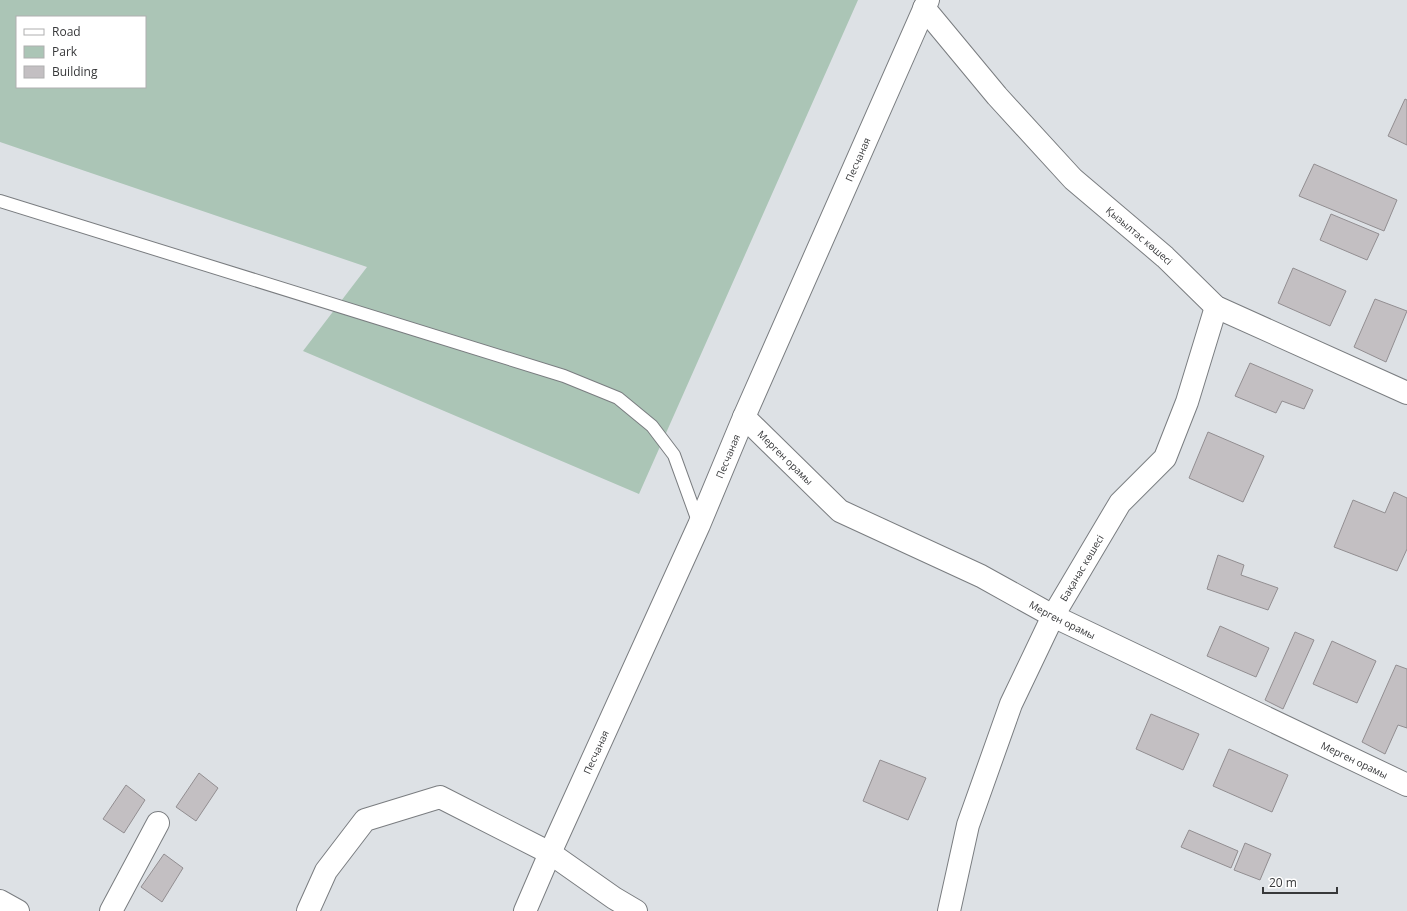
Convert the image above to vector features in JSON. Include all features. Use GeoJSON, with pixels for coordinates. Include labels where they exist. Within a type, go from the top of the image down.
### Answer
{"type":"FeatureCollection","features":[{"type":"Feature","properties":{"kind":"street","name":"Қызылтас көшесі"},"geometry":{"type":"LineString","coordinates":[[926,4],[997,96],[1073,179],[1165,257],[1216,308],[1407,393]]}},
{"type":"Feature","properties":{"kind":"street","name":"Песчаная"},"geometry":{"type":"LineString","coordinates":[[525,911],[700,525],[744,417],[926,4]]}},
{"type":"Feature","properties":{"kind":"street","name":"Бақанас көшесі"},"geometry":{"type":"LineString","coordinates":[[949,911],[968,825],[1011,704],[1053,616],[1120,503],[1165,458],[1187,402],[1216,308]]}},
{"type":"Feature","properties":{"kind":"street","name":"Мерген орамы"},"geometry":{"type":"LineString","coordinates":[[744,417],[840,511],[981,576],[1053,616],[1407,785]]}},
{"type":"Feature","properties":{"kind":"street"},"geometry":{"type":"LineString","coordinates":[[308,911],[326,871],[365,820],[440,797],[550,853],[614,898],[636,911]]}},
{"type":"Feature","properties":{"kind":"street"},"geometry":{"type":"LineString","coordinates":[[111,911],[158,823]]}},
{"type":"Feature","properties":{"kind":"street"},"geometry":{"type":"LineString","coordinates":[[0,901],[18,911]]}},
{"type":"Feature","properties":{"kind":"lane"},"geometry":{"type":"LineString","coordinates":[[0,201],[564,376],[618,398],[652,426],[674,455],[700,525]]}},
{"type":"Feature","properties":{"kind":"green space"},"geometry":{"type":"Polygon","coordinates":[[[0,0],[858,0],[639,494],[303,351],[367,267],[0,142],[0,0]]]}},
{"type":"Feature","properties":{"kind":"building"},"geometry":{"type":"Polygon","coordinates":[[[1405,99],[1407,100],[1407,145],[1388,136],[1405,99]]]}},
{"type":"Feature","properties":{"kind":"building"},"geometry":{"type":"Polygon","coordinates":[[[1314,164],[1397,200],[1384,231],[1299,196],[1314,164]]]}},
{"type":"Feature","properties":{"kind":"building"},"geometry":{"type":"Polygon","coordinates":[[[1331,214],[1379,234],[1367,260],[1320,240],[1331,214]]]}},
{"type":"Feature","properties":{"kind":"building"},"geometry":{"type":"Polygon","coordinates":[[[1293,268],[1346,291],[1330,326],[1278,303],[1293,268]]]}},
{"type":"Feature","properties":{"kind":"building"},"geometry":{"type":"Polygon","coordinates":[[[1375,299],[1407,311],[1386,362],[1354,347],[1375,299]]]}},
{"type":"Feature","properties":{"kind":"building"},"geometry":{"type":"Polygon","coordinates":[[[1250,363],[1313,390],[1304,409],[1282,401],[1276,413],[1235,396],[1250,363]]]}},
{"type":"Feature","properties":{"kind":"building"},"geometry":{"type":"Polygon","coordinates":[[[1208,432],[1264,456],[1243,502],[1189,478],[1208,432]]]}},
{"type":"Feature","properties":{"kind":"building"},"geometry":{"type":"Polygon","coordinates":[[[1394,492],[1407,498],[1407,549],[1397,571],[1334,547],[1353,500],[1385,513],[1394,492]]]}},
{"type":"Feature","properties":{"kind":"building"},"geometry":{"type":"Polygon","coordinates":[[[1218,555],[1244,565],[1241,575],[1278,588],[1268,610],[1207,589],[1218,555]]]}},
{"type":"Feature","properties":{"kind":"building"},"geometry":{"type":"Polygon","coordinates":[[[1220,626],[1269,648],[1256,677],[1207,656],[1220,626]]]}},
{"type":"Feature","properties":{"kind":"building"},"geometry":{"type":"Polygon","coordinates":[[[1295,632],[1314,640],[1283,709],[1265,700],[1295,632]]]}},
{"type":"Feature","properties":{"kind":"building"},"geometry":{"type":"Polygon","coordinates":[[[1332,641],[1376,661],[1357,703],[1313,684],[1332,641]]]}},
{"type":"Feature","properties":{"kind":"building"},"geometry":{"type":"Polygon","coordinates":[[[1396,665],[1407,669],[1407,728],[1398,725],[1385,754],[1362,742],[1396,665]]]}},
{"type":"Feature","properties":{"kind":"building"},"geometry":{"type":"Polygon","coordinates":[[[1151,714],[1199,734],[1183,770],[1136,749],[1151,714]]]}},
{"type":"Feature","properties":{"kind":"building"},"geometry":{"type":"Polygon","coordinates":[[[1229,749],[1288,775],[1272,812],[1213,786],[1229,749]]]}},
{"type":"Feature","properties":{"kind":"building"},"geometry":{"type":"Polygon","coordinates":[[[880,760],[926,778],[908,820],[863,801],[880,760]]]}},
{"type":"Feature","properties":{"kind":"building"},"geometry":{"type":"Polygon","coordinates":[[[199,773],[218,788],[196,821],[176,807],[199,773]]]}},
{"type":"Feature","properties":{"kind":"building"},"geometry":{"type":"Polygon","coordinates":[[[126,785],[145,800],[124,833],[103,819],[126,785]]]}},
{"type":"Feature","properties":{"kind":"building"},"geometry":{"type":"Polygon","coordinates":[[[1189,830],[1238,851],[1231,868],[1181,847],[1189,830]]]}},
{"type":"Feature","properties":{"kind":"building"},"geometry":{"type":"Polygon","coordinates":[[[1245,843],[1271,854],[1260,880],[1234,870],[1245,843]]]}},
{"type":"Feature","properties":{"kind":"building"},"geometry":{"type":"Polygon","coordinates":[[[164,854],[183,868],[162,902],[141,887],[164,854]]]}}]}
